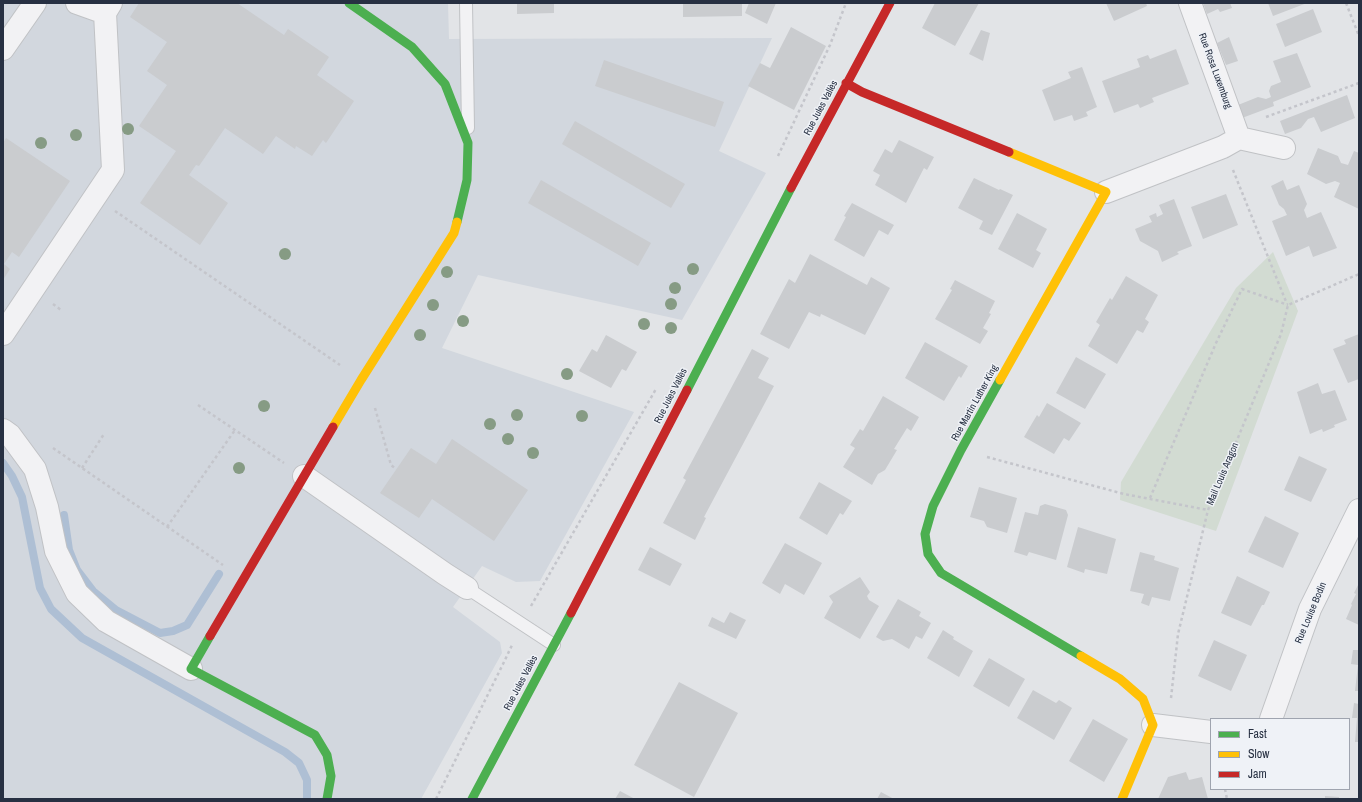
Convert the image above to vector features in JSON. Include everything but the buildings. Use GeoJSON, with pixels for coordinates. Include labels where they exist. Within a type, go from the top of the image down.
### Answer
{"type":"FeatureCollection","features":[{"type":"Feature","properties":{"kind":"street"},"geometry":{"type":"LineString","coordinates":[[3,49],[35,3]]}},
{"type":"Feature","properties":{"kind":"street"},"geometry":{"type":"LineString","coordinates":[[3,334],[113,170],[108,8],[78,3]]}},
{"type":"Feature","properties":{"kind":"street"},"geometry":{"type":"LineString","coordinates":[[191,669],[361,380],[454,233],[467,180],[468,143],[446,84],[412,48],[349,3]]}},
{"type":"Feature","properties":{"kind":"street","name":"Rue Jules Vallès"},"geometry":{"type":"LineString","coordinates":[[472,799],[554,645],[846,84],[890,3]]}},
{"type":"Feature","properties":{"kind":"street","name":"Rue Rosa Luxemburg"},"geometry":{"type":"LineString","coordinates":[[1190,3],[1233,138]]}},
{"type":"Feature","properties":{"kind":"street"},"geometry":{"type":"LineString","coordinates":[[846,84],[862,92],[1106,192],[1233,138],[1284,148]]}},
{"type":"Feature","properties":{"kind":"street","name":"Rue Martin Luther King"},"geometry":{"type":"LineString","coordinates":[[1106,192],[961,450],[933,506],[925,534],[928,554],[941,574],[1120,679],[1143,699],[1160,726]]}},
{"type":"Feature","properties":{"kind":"street"},"geometry":{"type":"LineString","coordinates":[[3,430],[10,435],[35,469],[47,507],[56,550],[77,593],[106,621],[191,669],[315,735],[327,755],[331,776],[327,799]]}},
{"type":"Feature","properties":{"kind":"street"},"geometry":{"type":"LineString","coordinates":[[304,476],[438,570],[467,588]]}},
{"type":"Feature","properties":{"kind":"street","name":"Rue Louise Bodin"},"geometry":{"type":"LineString","coordinates":[[1270,718],[1310,609],[1359,510]]}},
{"type":"Feature","properties":{"kind":"street"},"geometry":{"type":"LineString","coordinates":[[1122,799],[1160,726],[1210,732]]}},
{"type":"Feature","properties":{"kind":"lane"},"geometry":{"type":"LineString","coordinates":[[466,3],[468,143]]}},
{"type":"Feature","properties":{"kind":"lane"},"geometry":{"type":"LineString","coordinates":[[467,588],[554,645]]}},
{"type":"Feature","properties":{"kind":"path"},"geometry":{"type":"LineString","coordinates":[[776,160],[830,45],[846,3]]}},
{"type":"Feature","properties":{"kind":"path"},"geometry":{"type":"LineString","coordinates":[[1346,3],[1359,36]]}},
{"type":"Feature","properties":{"kind":"path"},"geometry":{"type":"LineString","coordinates":[[1288,304],[1233,138],[1359,83]]}},
{"type":"Feature","properties":{"kind":"path"},"geometry":{"type":"LineString","coordinates":[[95,198],[369,384],[391,465],[396,469]]}},
{"type":"Feature","properties":{"kind":"path"},"geometry":{"type":"LineString","coordinates":[[1150,498],[1216,343],[1242,289],[1288,304],[1359,274]]}},
{"type":"Feature","properties":{"kind":"path","name":"Mail Louis Aragon"},"geometry":{"type":"LineString","coordinates":[[1160,726],[1178,634],[1208,510],[1281,334],[1288,304]]}},
{"type":"Feature","properties":{"kind":"path"},"geometry":{"type":"LineString","coordinates":[[436,799],[504,662],[521,624],[656,389]]}},
{"type":"Feature","properties":{"kind":"path"},"geometry":{"type":"LineString","coordinates":[[198,405],[304,476]]}},
{"type":"Feature","properties":{"kind":"path"},"geometry":{"type":"LineString","coordinates":[[167,527],[235,430]]}},
{"type":"Feature","properties":{"kind":"path"},"geometry":{"type":"LineString","coordinates":[[82,468],[104,434]]}},
{"type":"Feature","properties":{"kind":"path"},"geometry":{"type":"LineString","coordinates":[[49,445],[244,579]]}},
{"type":"Feature","properties":{"kind":"path"},"geometry":{"type":"LineString","coordinates":[[961,450],[1124,494],[1208,510]]}},
{"type":"Feature","properties":{"kind":"shaded area"},"geometry":{"type":"Polygon","coordinates":[[[3,3],[448,3],[449,39],[772,38],[719,151],[766,173],[682,320],[478,275],[442,348],[634,412],[540,581],[516,582],[482,566],[453,607],[500,642],[502,653],[421,799],[3,799],[3,3]]]}},
{"type":"Feature","properties":{"kind":"shaded area"},"geometry":{"type":"Polygon","coordinates":[[[1273,252],[1298,311],[1216,531],[1120,500],[1121,482],[1236,288],[1273,252]]]}},
{"type":"Feature","properties":{"kind":"waterway"},"geometry":{"type":"LineString","coordinates":[[3,463],[12,476],[22,497],[40,588],[51,609],[82,638],[285,752],[299,763],[307,780],[307,799]]}},
{"type":"Feature","properties":{"kind":"waterway"},"geometry":{"type":"LineString","coordinates":[[64,515],[69,550],[77,570],[93,591],[116,610],[160,633],[173,631],[187,625],[219,574]]}},
{"type":"Feature","properties":{"kind":"traffic: fast"},"geometry":{"type":"LineString","coordinates":[[349,3],[412,47],[445,84],[468,143],[467,180],[457,222]]}},
{"type":"Feature","properties":{"kind":"traffic: fast"},"geometry":{"type":"LineString","coordinates":[[687,390],[791,188]]}},
{"type":"Feature","properties":{"kind":"traffic: fast"},"geometry":{"type":"LineString","coordinates":[[1000,380],[961,450],[933,506],[925,534],[928,554],[941,573],[1081,656]]}},
{"type":"Feature","properties":{"kind":"traffic: fast"},"geometry":{"type":"LineString","coordinates":[[472,799],[571,613]]}},
{"type":"Feature","properties":{"kind":"traffic: fast"},"geometry":{"type":"LineString","coordinates":[[210,636],[191,669],[315,735],[327,755],[331,776],[327,799]]}},
{"type":"Feature","properties":{"kind":"traffic: slow"},"geometry":{"type":"LineString","coordinates":[[1000,380],[1106,192],[1009,152]]}},
{"type":"Feature","properties":{"kind":"traffic: slow"},"geometry":{"type":"LineString","coordinates":[[333,427],[454,233],[457,222]]}},
{"type":"Feature","properties":{"kind":"traffic: slow"},"geometry":{"type":"LineString","coordinates":[[1081,656],[1120,679],[1143,699],[1153,725],[1122,799]]}},
{"type":"Feature","properties":{"kind":"traffic: jam"},"geometry":{"type":"LineString","coordinates":[[791,188],[890,3]]}},
{"type":"Feature","properties":{"kind":"traffic: jam"},"geometry":{"type":"LineString","coordinates":[[846,83],[862,92],[1009,152]]}},
{"type":"Feature","properties":{"kind":"traffic: jam"},"geometry":{"type":"LineString","coordinates":[[571,613],[687,390]]}},
{"type":"Feature","properties":{"kind":"traffic: jam"},"geometry":{"type":"LineString","coordinates":[[210,636],[333,427]]}}]}
